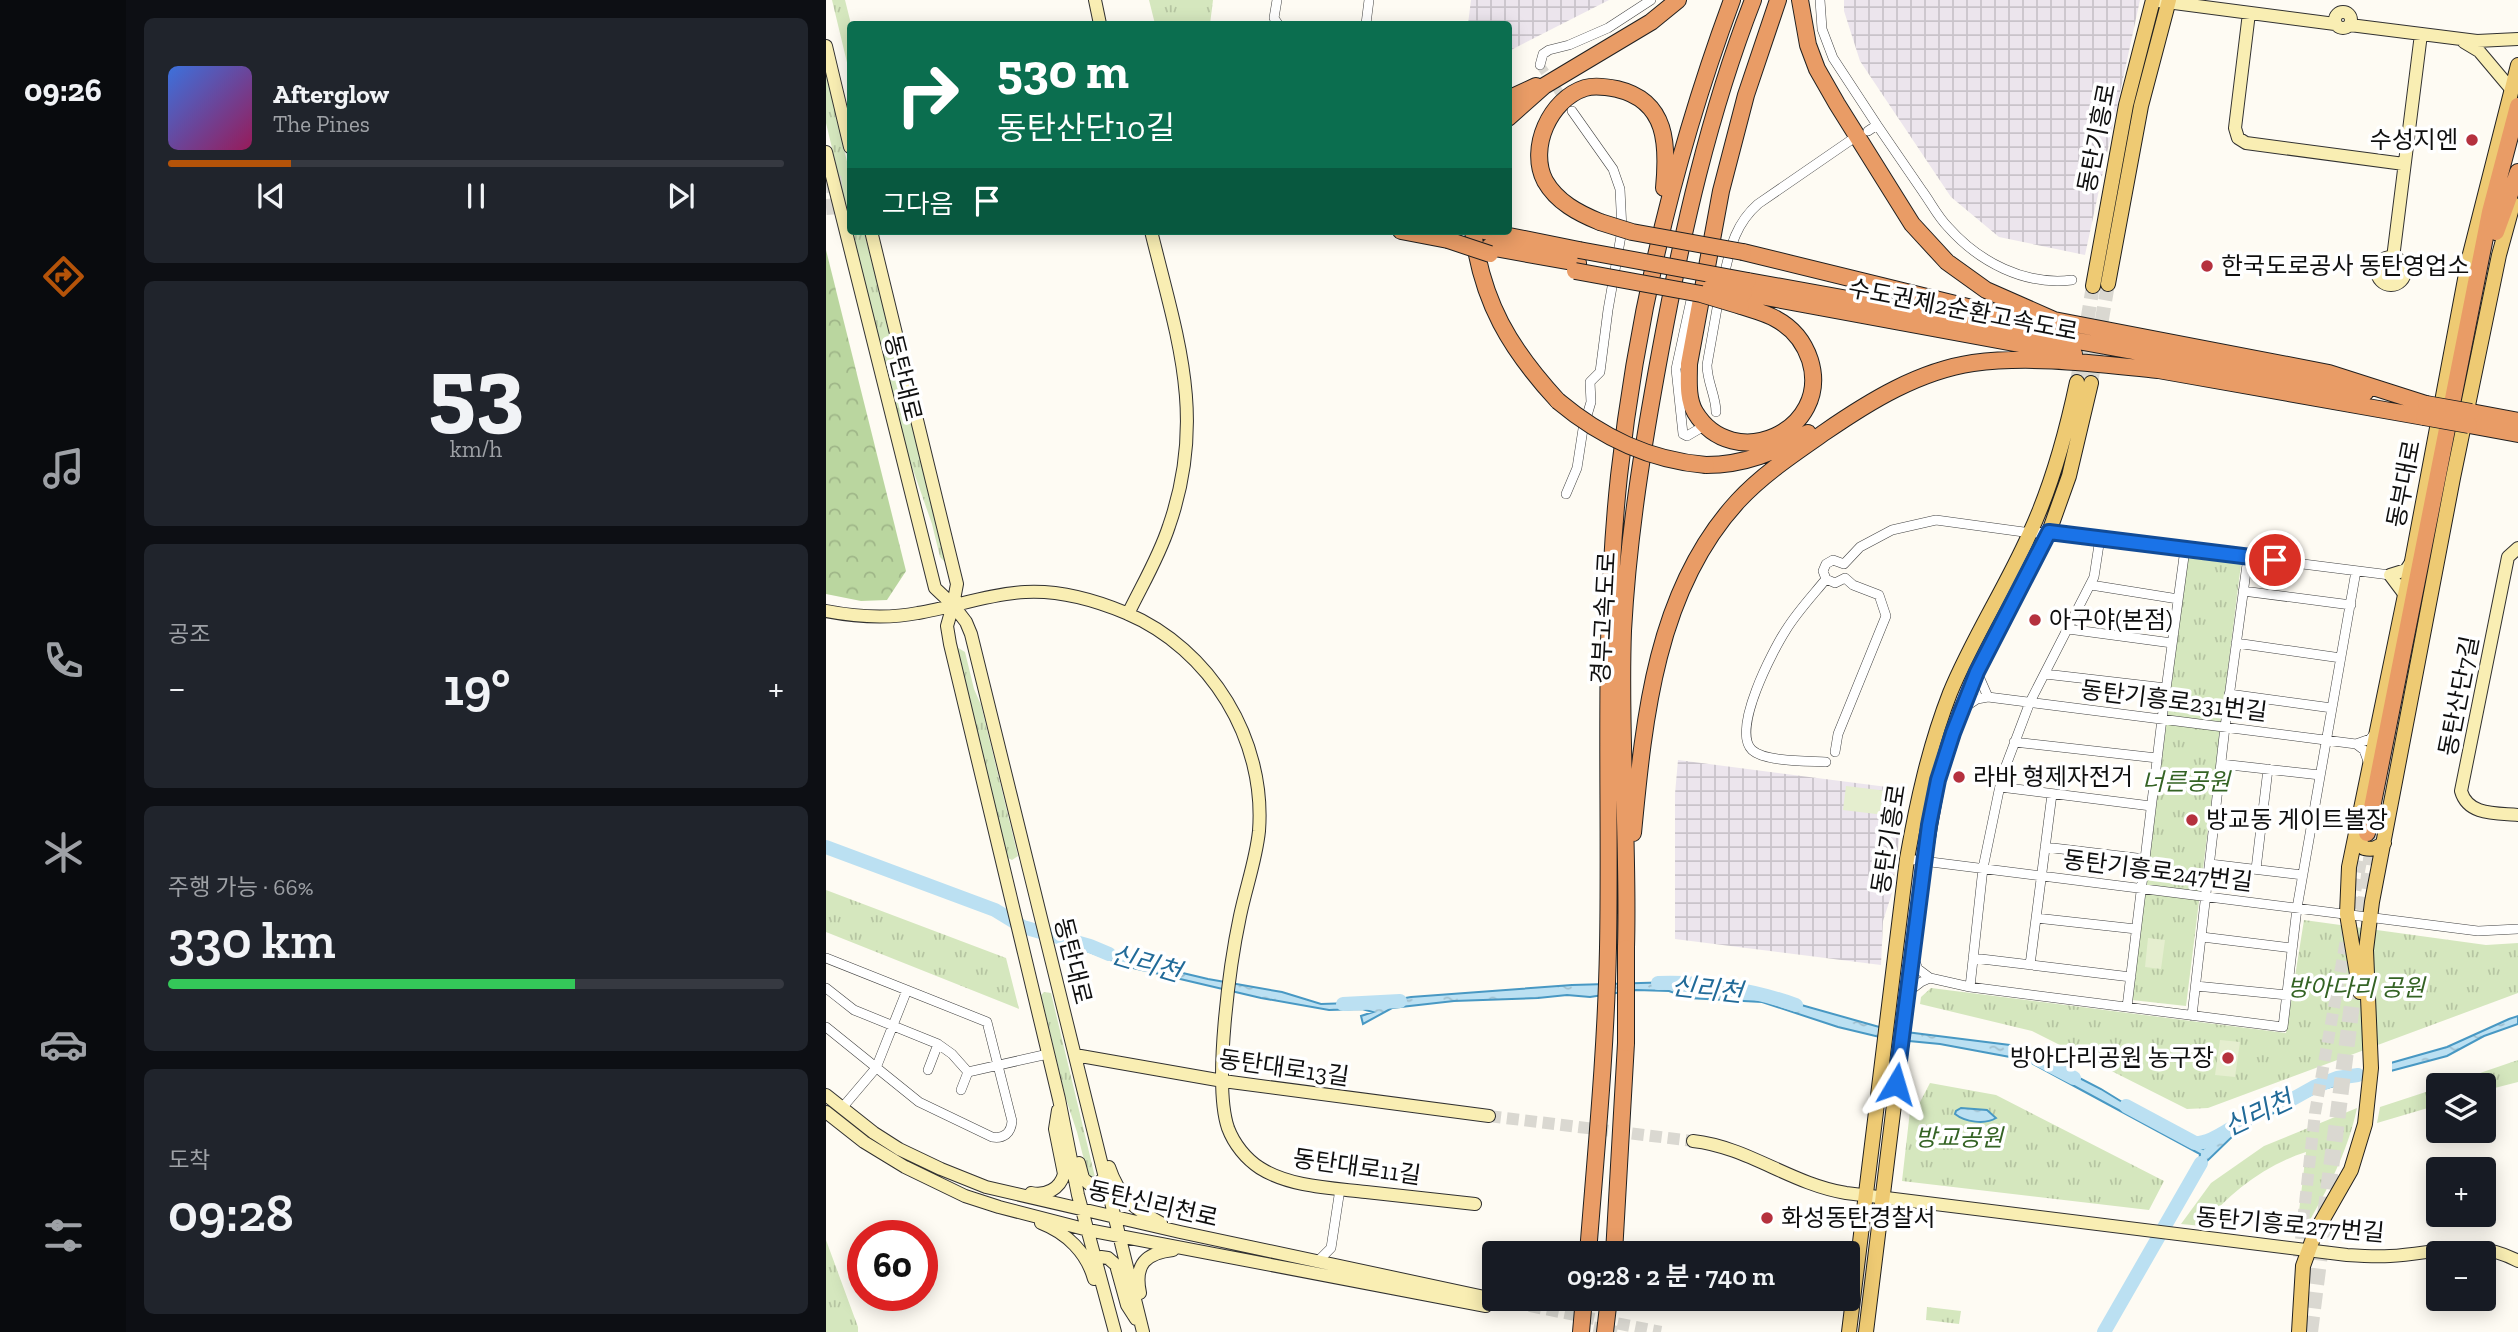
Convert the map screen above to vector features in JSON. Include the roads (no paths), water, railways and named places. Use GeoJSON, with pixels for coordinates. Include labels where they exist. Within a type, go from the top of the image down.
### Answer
{"type":"FeatureCollection","features":[{"type":"Feature","properties":{"kind":"highway"},"geometry":{"type":"LineString","coordinates":[[1512,114],[1544,86],[1651,22],[1678,0]]}},
{"type":"Feature","properties":{"kind":"highway","name":"경부고속도로"},"geometry":{"type":"LineString","coordinates":[[1589,1241],[1608,948],[1606,740],[1612,561],[1619,476],[1631,387],[1656,253],[1673,181],[1732,0]]}},
{"type":"Feature","properties":{"kind":"highway","name":"경부고속도로"},"geometry":{"type":"LineString","coordinates":[[1615,1241],[1626,1043],[1628,895],[1622,677],[1625,593],[1638,484],[1676,267],[1716,108],[1753,0]]}},
{"type":"Feature","properties":{"kind":"highway"},"geometry":{"type":"LineString","coordinates":[[1422,235],[1448,240],[1485,239],[1700,294],[1744,293],[1802,341],[1812,366],[1813,385],[1807,406],[1791,428],[1768,440],[1748,443],[1728,439],[1713,431],[1695,412],[1689,393],[1689,364],[1721,191],[1746,95],[1778,0]]}},
{"type":"Feature","properties":{"kind":"highway"},"geometry":{"type":"LineString","coordinates":[[1800,0],[1808,45],[1826,87],[1912,224],[1947,262],[1986,290],[2054,320],[2312,369],[2425,410]]}},
{"type":"Feature","properties":{"kind":"highway"},"geometry":{"type":"LineString","coordinates":[[1512,97],[1573,68]]}},
{"type":"Feature","properties":{"kind":"highway"},"geometry":{"type":"LineString","coordinates":[[1656,253],[1667,155],[1661,122],[1651,108],[1638,97],[1605,87],[1586,88],[1569,97],[1555,110],[1543,132],[1540,156],[1544,178],[1557,196],[1573,210],[1632,232],[1743,252],[1980,310],[2095,329]]}},
{"type":"Feature","properties":{"kind":"highway","name":"동부대로"},"geometry":{"type":"LineString","coordinates":[[2366,833],[2490,212],[2518,106]]}},
{"type":"Feature","properties":{"kind":"highway","name":"동부대로"},"geometry":{"type":"LineString","coordinates":[[2366,833],[2486,273],[2518,148]]}},
{"type":"Feature","properties":{"kind":"highway"},"geometry":{"type":"LineString","coordinates":[[2490,212],[2493,159]]}},
{"type":"Feature","properties":{"kind":"highway"},"geometry":{"type":"LineString","coordinates":[[2496,232],[2518,172]]}},
{"type":"Feature","properties":{"kind":"highway"},"geometry":{"type":"LineString","coordinates":[[1485,239],[1478,264],[1494,309],[1513,348],[1558,401],[1584,423],[1616,441],[1671,461],[1706,465],[1741,463],[1761,457],[1917,377],[1972,363],[2014,360],[2091,363],[2158,370]]}},
{"type":"Feature","properties":{"kind":"highway","name":"수도권제2순환고속도로"},"geometry":{"type":"LineString","coordinates":[[1577,261],[2158,370],[2425,410]]}},
{"type":"Feature","properties":{"kind":"highway","name":"수도권제2순환고속도로"},"geometry":{"type":"LineString","coordinates":[[1744,293],[2425,410],[2518,433]]}},
{"type":"Feature","properties":{"kind":"highway"},"geometry":{"type":"LineString","coordinates":[[1628,895],[1637,796],[1653,689],[1674,605],[1694,560],[1725,515],[1760,479],[1844,419],[1917,377]]}},
{"type":"Feature","properties":{"kind":"highway","name":"수도권제2순환고속도로"},"geometry":{"type":"LineString","coordinates":[[2470,419],[2518,421]]}},
{"type":"Feature","properties":{"kind":"highway"},"geometry":{"type":"LineString","coordinates":[[1581,1332],[1583,1311]]}},
{"type":"Feature","properties":{"kind":"highway"},"geometry":{"type":"LineString","coordinates":[[1605,1332],[1607,1311]]}},
{"type":"Feature","properties":{"kind":"main road"},"geometry":{"type":"LineString","coordinates":[[1096,0],[1100,21]]}},
{"type":"Feature","properties":{"kind":"main road"},"geometry":{"type":"LineString","coordinates":[[2162,1],[2335,24],[2342,28],[2350,25],[2488,42],[2518,39]]}},
{"type":"Feature","properties":{"kind":"main road","name":"동탄기흥로"},"geometry":{"type":"LineString","coordinates":[[2101,285],[2162,1]]}},
{"type":"Feature","properties":{"kind":"main road"},"geometry":{"type":"LineString","coordinates":[[2335,24],[2337,13],[2346,6],[2351,16],[2350,25]]}},
{"type":"Feature","properties":{"kind":"main road"},"geometry":{"type":"LineString","coordinates":[[2249,13],[2235,128],[2238,138],[2246,143],[2404,164]]}},
{"type":"Feature","properties":{"kind":"main road"},"geometry":{"type":"LineString","coordinates":[[2393,258],[2421,34]]}},
{"type":"Feature","properties":{"kind":"main road"},"geometry":{"type":"LineString","coordinates":[[2457,39],[2479,51],[2511,89]]}},
{"type":"Feature","properties":{"kind":"main road"},"geometry":{"type":"LineString","coordinates":[[826,46],[847,134]]}},
{"type":"Feature","properties":{"kind":"main road","name":"동부대로"},"geometry":{"type":"LineString","coordinates":[[2368,1016],[2362,1002],[2347,914],[2349,867],[2366,833],[2370,768],[2469,258],[2518,65]]}},
{"type":"Feature","properties":{"kind":"main road","name":"동탄대로"},"geometry":{"type":"LineString","coordinates":[[826,152],[934,588],[953,605],[971,634],[1143,1330]]}},
{"type":"Feature","properties":{"kind":"main road"},"geometry":{"type":"LineString","coordinates":[[2298,1332],[2303,1266],[2315,1233],[2351,1170],[2362,1137],[2369,1097],[2371,1045],[2367,950],[2370,917],[2456,465],[2499,255],[2518,186]]}},
{"type":"Feature","properties":{"kind":"main road","name":"동탄대로"},"geometry":{"type":"LineString","coordinates":[[872,235],[957,584],[947,626],[950,644],[1059,1099],[1082,1210],[1114,1330]]}},
{"type":"Feature","properties":{"kind":"main road"},"geometry":{"type":"LineString","coordinates":[[826,611],[882,617],[917,614],[1024,592],[1043,592],[1076,597],[1128,614],[1164,542],[1172,519],[1179,494],[1187,440],[1186,378],[1152,235]]}},
{"type":"Feature","properties":{"kind":"main road","name":"동탄기흥로"},"geometry":{"type":"LineString","coordinates":[[1849,1332],[1907,859],[1921,784],[1947,702],[1964,662],[2031,533],[2084,382],[2068,476],[2049,532],[1977,672],[1961,710],[1938,780],[1924,861],[1866,1332]]}},
{"type":"Feature","properties":{"kind":"main road"},"geometry":{"type":"LineString","coordinates":[[918,522],[927,535],[934,562],[945,568],[953,566]]}},
{"type":"Feature","properties":{"kind":"main road","name":"동탄산단7길"},"geometry":{"type":"LineString","coordinates":[[2518,548],[2508,557],[2461,792],[2469,806],[2478,811],[2518,815]]}},
{"type":"Feature","properties":{"kind":"main road"},"geometry":{"type":"LineString","coordinates":[[2405,595],[2390,575],[2406,570],[2412,561]]}},
{"type":"Feature","properties":{"kind":"main road","name":"동탄대로11길"},"geometry":{"type":"LineString","coordinates":[[1128,614],[1170,639],[1202,667],[1230,705],[1245,739],[1258,794],[1259,828],[1254,862],[1240,917],[1225,1029],[1223,1081],[1227,1125],[1240,1150],[1258,1167],[1282,1178],[1340,1189],[1475,1204]]}},
{"type":"Feature","properties":{"kind":"main road"},"geometry":{"type":"LineString","coordinates":[[950,644],[962,643],[967,647],[975,676],[983,682]]}},
{"type":"Feature","properties":{"kind":"main road"},"geometry":{"type":"LineString","coordinates":[[2366,833],[2364,848],[2370,849],[2384,843]]}},
{"type":"Feature","properties":{"kind":"main road","name":"동탄대로13길"},"geometry":{"type":"LineString","coordinates":[[1075,1055],[1223,1081],[1489,1116]]}},
{"type":"Feature","properties":{"kind":"main road","name":"동탄신리천로"},"geometry":{"type":"LineString","coordinates":[[826,1095],[899,1149],[966,1179],[1007,1193],[1482,1300]]}},
{"type":"Feature","properties":{"kind":"main road"},"geometry":{"type":"LineString","coordinates":[[1059,1099],[1071,1128],[1083,1178],[1089,1184],[1098,1183],[1105,1178]]}},
{"type":"Feature","properties":{"kind":"main road"},"geometry":{"type":"LineString","coordinates":[[966,1179],[982,1180],[1038,1195],[1058,1187],[1063,1174],[1055,1129],[1059,1099]]}},
{"type":"Feature","properties":{"kind":"main road"},"geometry":{"type":"LineString","coordinates":[[1086,1100],[1112,1176],[1123,1197],[1139,1211],[1181,1232]]}},
{"type":"Feature","properties":{"kind":"main road","name":"동탄신리천로"},"geometry":{"type":"LineString","coordinates":[[826,1112],[864,1142],[905,1167],[964,1196],[999,1207],[1088,1230],[1190,1250],[1482,1301]]}},
{"type":"Feature","properties":{"kind":"main road"},"geometry":{"type":"LineString","coordinates":[[1693,1141],[1741,1152],[1815,1187],[1882,1198]]}},
{"type":"Feature","properties":{"kind":"main road","name":"동탄기흥로277번길"},"geometry":{"type":"LineString","coordinates":[[1882,1198],[2309,1250],[2390,1256],[2449,1247],[2473,1247],[2500,1253],[2518,1261]]}},
{"type":"Feature","properties":{"kind":"main road"},"geometry":{"type":"LineString","coordinates":[[999,1207],[1017,1216],[1045,1224],[1069,1238],[1091,1266],[1100,1300],[1114,1330]]}},
{"type":"Feature","properties":{"kind":"main road"},"geometry":{"type":"LineString","coordinates":[[1143,1330],[1143,1307],[1138,1283],[1140,1267],[1153,1253],[1190,1250]]}},
{"type":"Feature","properties":{"kind":"main road"},"geometry":{"type":"LineString","coordinates":[[1097,1260],[1101,1257],[1108,1258],[1116,1265],[1127,1306],[1143,1330]]}},
{"type":"Feature","properties":{"kind":"street"},"geometry":{"type":"LineString","coordinates":[[1276,21],[1274,18],[1277,0]]}},
{"type":"Feature","properties":{"kind":"street"},"geometry":{"type":"LineString","coordinates":[[1366,21],[1369,0]]}},
{"type":"Feature","properties":{"kind":"street"},"geometry":{"type":"LineString","coordinates":[[1540,65],[1543,54],[1549,50],[1569,45],[1608,28],[1651,0]]}},
{"type":"Feature","properties":{"kind":"street"},"geometry":{"type":"LineString","coordinates":[[1820,0],[1822,29],[1833,58],[1947,226],[1967,245],[2011,272],[2036,280],[2072,280]]}},
{"type":"Feature","properties":{"kind":"street"},"geometry":{"type":"LineString","coordinates":[[1566,494],[1577,468],[1583,429],[1591,402],[1590,383],[1600,372],[1622,230],[1618,178],[1572,111]]}},
{"type":"Feature","properties":{"kind":"street"},"geometry":{"type":"LineString","coordinates":[[1868,131],[1877,125]]}},
{"type":"Feature","properties":{"kind":"street"},"geometry":{"type":"LineString","coordinates":[[1716,412],[1716,402],[1707,377],[1707,365],[1717,305],[1736,229],[1746,214],[1758,204],[1851,141]]}},
{"type":"Feature","properties":{"kind":"street"},"geometry":{"type":"LineString","coordinates":[[1691,300],[1675,380],[1683,434],[1692,435],[1704,426]]}},
{"type":"Feature","properties":{"kind":"street"},"geometry":{"type":"LineString","coordinates":[[1844,564],[1860,547],[1892,530],[1936,520],[2390,575]]}},
{"type":"Feature","properties":{"kind":"street"},"geometry":{"type":"LineString","coordinates":[[1970,987],[1983,868],[2000,787],[2030,702],[2091,585],[2100,538]]}},
{"type":"Feature","properties":{"kind":"street"},"geometry":{"type":"LineString","coordinates":[[2127,1007],[2185,549]]}},
{"type":"Feature","properties":{"kind":"street"},"geometry":{"type":"LineString","coordinates":[[2192,1016],[2225,727],[2248,557]]}},
{"type":"Feature","properties":{"kind":"street"},"geometry":{"type":"LineString","coordinates":[[1837,560],[1844,564],[1844,578],[1835,583],[1826,579],[1823,571],[1829,562],[1837,560]]}},
{"type":"Feature","properties":{"kind":"street"},"geometry":{"type":"LineString","coordinates":[[1912,956],[1918,969],[1930,978],[1970,987],[2283,1027],[2297,908],[2356,571]]}},
{"type":"Feature","properties":{"kind":"street"},"geometry":{"type":"LineString","coordinates":[[1835,752],[1838,734],[1885,615],[1879,595],[1853,585],[1844,578]]}},
{"type":"Feature","properties":{"kind":"street"},"geometry":{"type":"LineString","coordinates":[[1826,579],[1786,629],[1757,688],[1745,731],[1748,745],[1753,752],[1766,757],[1826,762]]}},
{"type":"Feature","properties":{"kind":"street"},"geometry":{"type":"LineString","coordinates":[[2091,585],[2178,599]]}},
{"type":"Feature","properties":{"kind":"street"},"geometry":{"type":"LineString","coordinates":[[2243,591],[2351,605]]}},
{"type":"Feature","properties":{"kind":"street"},"geometry":{"type":"LineString","coordinates":[[2068,629],[2172,643]]}},
{"type":"Feature","properties":{"kind":"street"},"geometry":{"type":"LineString","coordinates":[[2236,643],[2342,658]]}},
{"type":"Feature","properties":{"kind":"street"},"geometry":{"type":"LineString","coordinates":[[1961,710],[1977,699],[1987,697],[1977,672]]}},
{"type":"Feature","properties":{"kind":"street"},"geometry":{"type":"LineString","coordinates":[[2045,674],[2166,688]]}},
{"type":"Feature","properties":{"kind":"street"},"geometry":{"type":"LineString","coordinates":[[2230,694],[2332,708]]}},
{"type":"Feature","properties":{"kind":"street","name":"동탄기흥로231번길"},"geometry":{"type":"LineString","coordinates":[[1987,697],[2356,744]]}},
{"type":"Feature","properties":{"kind":"street"},"geometry":{"type":"LineString","coordinates":[[2370,768],[2368,757],[2356,744],[2370,739],[2377,731]]}},
{"type":"Feature","properties":{"kind":"street"},"geometry":{"type":"LineString","coordinates":[[2014,742],[2157,758]]}},
{"type":"Feature","properties":{"kind":"street"},"geometry":{"type":"LineString","coordinates":[[2221,764],[2320,775]]}},
{"type":"Feature","properties":{"kind":"street"},"geometry":{"type":"LineString","coordinates":[[2256,869],[2268,769]]}},
{"type":"Feature","properties":{"kind":"street"},"geometry":{"type":"LineString","coordinates":[[2000,787],[2151,806]]}},
{"type":"Feature","properties":{"kind":"street"},"geometry":{"type":"LineString","coordinates":[[2030,965],[2052,794]]}},
{"type":"Feature","properties":{"kind":"street"},"geometry":{"type":"LineString","coordinates":[[2045,847],[2145,859]]}},
{"type":"Feature","properties":{"kind":"street","name":"동탄기흥로247번길"},"geometry":{"type":"LineString","coordinates":[[1907,859],[2478,931],[2518,929]]}},
{"type":"Feature","properties":{"kind":"street"},"geometry":{"type":"LineString","coordinates":[[2210,864],[2303,875]]}},
{"type":"Feature","properties":{"kind":"street"},"geometry":{"type":"LineString","coordinates":[[2036,918],[2136,929]]}},
{"type":"Feature","properties":{"kind":"street"},"geometry":{"type":"LineString","coordinates":[[2202,936],[2292,948]]}},
{"type":"Feature","properties":{"kind":"street"},"geometry":{"type":"LineString","coordinates":[[826,958],[988,1022],[1012,1121],[1008,1134],[998,1138],[919,1102],[826,1027]]}},
{"type":"Feature","properties":{"kind":"street"},"geometry":{"type":"LineString","coordinates":[[1973,958],[2130,977]]}},
{"type":"Feature","properties":{"kind":"street"},"geometry":{"type":"LineString","coordinates":[[1906,999],[1915,986],[1930,978]]}},
{"type":"Feature","properties":{"kind":"street"},"geometry":{"type":"LineString","coordinates":[[2196,986],[2287,995]]}},
{"type":"Feature","properties":{"kind":"street"},"geometry":{"type":"LineString","coordinates":[[826,988],[853,1010],[938,1044],[952,1054],[968,1072]]}},
{"type":"Feature","properties":{"kind":"street"},"geometry":{"type":"LineString","coordinates":[[842,1108],[876,1068],[907,990]]}},
{"type":"Feature","properties":{"kind":"street"},"geometry":{"type":"LineString","coordinates":[[928,1069],[938,1044]]}},
{"type":"Feature","properties":{"kind":"street"},"geometry":{"type":"LineString","coordinates":[[968,1072],[1048,1054]]}},
{"type":"Feature","properties":{"kind":"street"},"geometry":{"type":"LineString","coordinates":[[961,1090],[968,1072]]}},
{"type":"Feature","properties":{"kind":"street"},"geometry":{"type":"LineString","coordinates":[[1318,1261],[1331,1248],[1340,1189]]}},
{"type":"Feature","properties":{"kind":"water"},"geometry":{"type":"Polygon","coordinates":[[[1033,934],[1090,946],[1132,961],[1208,979],[1282,992],[1321,1004],[1382,1002],[1411,997],[1572,985],[1675,982],[1699,984],[1780,999],[1890,1030],[2010,1045],[2033,1052],[2037,1058],[2101,1089],[2153,1121],[2165,1133],[2203,1149],[2232,1125],[2352,1074],[2447,1047],[2518,1016],[2518,1024],[2484,1036],[2447,1056],[2323,1089],[2239,1130],[2207,1161],[2167,1230],[2165,1229],[2199,1163],[2200,1154],[2026,1060],[1940,1044],[1888,1039],[1838,1027],[1762,1002],[1688,998],[1669,991],[1636,990],[1590,997],[1567,995],[1454,1001],[1392,1008],[1363,1024],[1361,1016],[1373,1012],[1362,1009],[1329,1010],[1261,998],[1129,967],[1087,951],[1034,941],[1033,934]]]}},
{"type":"Feature","properties":{"kind":"water"},"geometry":{"type":"Polygon","coordinates":[[[1961,1108],[1987,1110],[1996,1118],[1981,1122],[1969,1121],[1955,1114],[1961,1108]]]}},
{"type":"Feature","properties":{"kind":"waterway","name":"신리천"},"geometry":{"type":"LineString","coordinates":[[826,847],[995,910],[1023,927],[1109,954]]}},
{"type":"Feature","properties":{"kind":"waterway","name":"신리천"},"geometry":{"type":"LineString","coordinates":[[1658,983],[1692,983],[1727,988],[1796,1005]]}},
{"type":"Feature","properties":{"kind":"waterway","name":"신리천"},"geometry":{"type":"LineString","coordinates":[[1343,1004],[1400,1001]]}},
{"type":"Feature","properties":{"kind":"waterway","name":"신리천"},"geometry":{"type":"LineString","coordinates":[[2024,1052],[2074,1078]]}},
{"type":"Feature","properties":{"kind":"waterway","name":"신리천"},"geometry":{"type":"LineString","coordinates":[[2289,1101],[2337,1078],[2358,1075]]}},
{"type":"Feature","properties":{"kind":"waterway","name":"신리천"},"geometry":{"type":"LineString","coordinates":[[2126,1106],[2195,1143],[2212,1139],[2239,1124]]}},
{"type":"Feature","properties":{"kind":"waterway"},"geometry":{"type":"LineString","coordinates":[[2104,1332],[2201,1163]]}},
{"type":"Feature","properties":{"kind":"tunnel"},"geometry":{"type":"LineString","coordinates":[[1540,65],[1567,103]]}},
{"type":"Feature","properties":{"kind":"tunnel"},"geometry":{"type":"LineString","coordinates":[[826,185],[847,183]]}},
{"type":"Feature","properties":{"kind":"tunnel"},"geometry":{"type":"LineString","coordinates":[[826,207],[847,205]]}},
{"type":"Feature","properties":{"kind":"tunnel"},"geometry":{"type":"LineString","coordinates":[[2091,383],[2108,284]]}},
{"type":"Feature","properties":{"kind":"tunnel"},"geometry":{"type":"LineString","coordinates":[[2077,382],[2093,286]]}},
{"type":"Feature","properties":{"kind":"tunnel"},"geometry":{"type":"LineString","coordinates":[[2364,913],[2375,829]]}},
{"type":"Feature","properties":{"kind":"tunnel"},"geometry":{"type":"LineString","coordinates":[[2352,908],[2365,840]]}},
{"type":"Feature","properties":{"kind":"tunnel"},"geometry":{"type":"LineString","coordinates":[[2299,1257],[2315,1113],[2348,929]]}},
{"type":"Feature","properties":{"kind":"tunnel"},"geometry":{"type":"LineString","coordinates":[[2310,1332],[2356,973]]}},
{"type":"Feature","properties":{"kind":"tunnel"},"geometry":{"type":"LineString","coordinates":[[1489,1116],[1693,1141]]}},
{"type":"Feature","properties":{"kind":"tunnel"},"geometry":{"type":"LineString","coordinates":[[1555,1311],[1661,1332]]}},
{"type":"Feature","properties":{"kind":"tunnel"},"geometry":{"type":"LineString","coordinates":[[1576,1324],[1617,1332]]}},
{"type":"Feature","properties":{"kind":"place","name":"수성지엔"},"geometry":{"type":"Point","coordinates":[2472,140]}},
{"type":"Feature","properties":{"kind":"place","name":"한국도로공사 동탄영업소"},"geometry":{"type":"Point","coordinates":[2207,266]}},
{"type":"Feature","properties":{"kind":"place","name":"아구야(본점)"},"geometry":{"type":"Point","coordinates":[2035,620]}},
{"type":"Feature","properties":{"kind":"place","name":"라바 형제자전거"},"geometry":{"type":"Point","coordinates":[1959,777]}},
{"type":"Feature","properties":{"kind":"place","name":"방교동 게이트볼장"},"geometry":{"type":"Point","coordinates":[2192,820]}},
{"type":"Feature","properties":{"kind":"place","name":"방아다리공원 농구장"},"geometry":{"type":"Point","coordinates":[2228,1058]}},
{"type":"Feature","properties":{"kind":"place","name":"화성동탄경찰서"},"geometry":{"type":"Point","coordinates":[1767,1218]}},
{"type":"Feature","properties":{"kind":"park label","name":"너른공원"},"geometry":{"type":"Point","coordinates":[2186,782]}},
{"type":"Feature","properties":{"kind":"park label","name":"방아다리 공원"},"geometry":{"type":"Point","coordinates":[2356,988]}},
{"type":"Feature","properties":{"kind":"park label","name":"방교공원"},"geometry":{"type":"Point","coordinates":[1959,1138]}}]}
